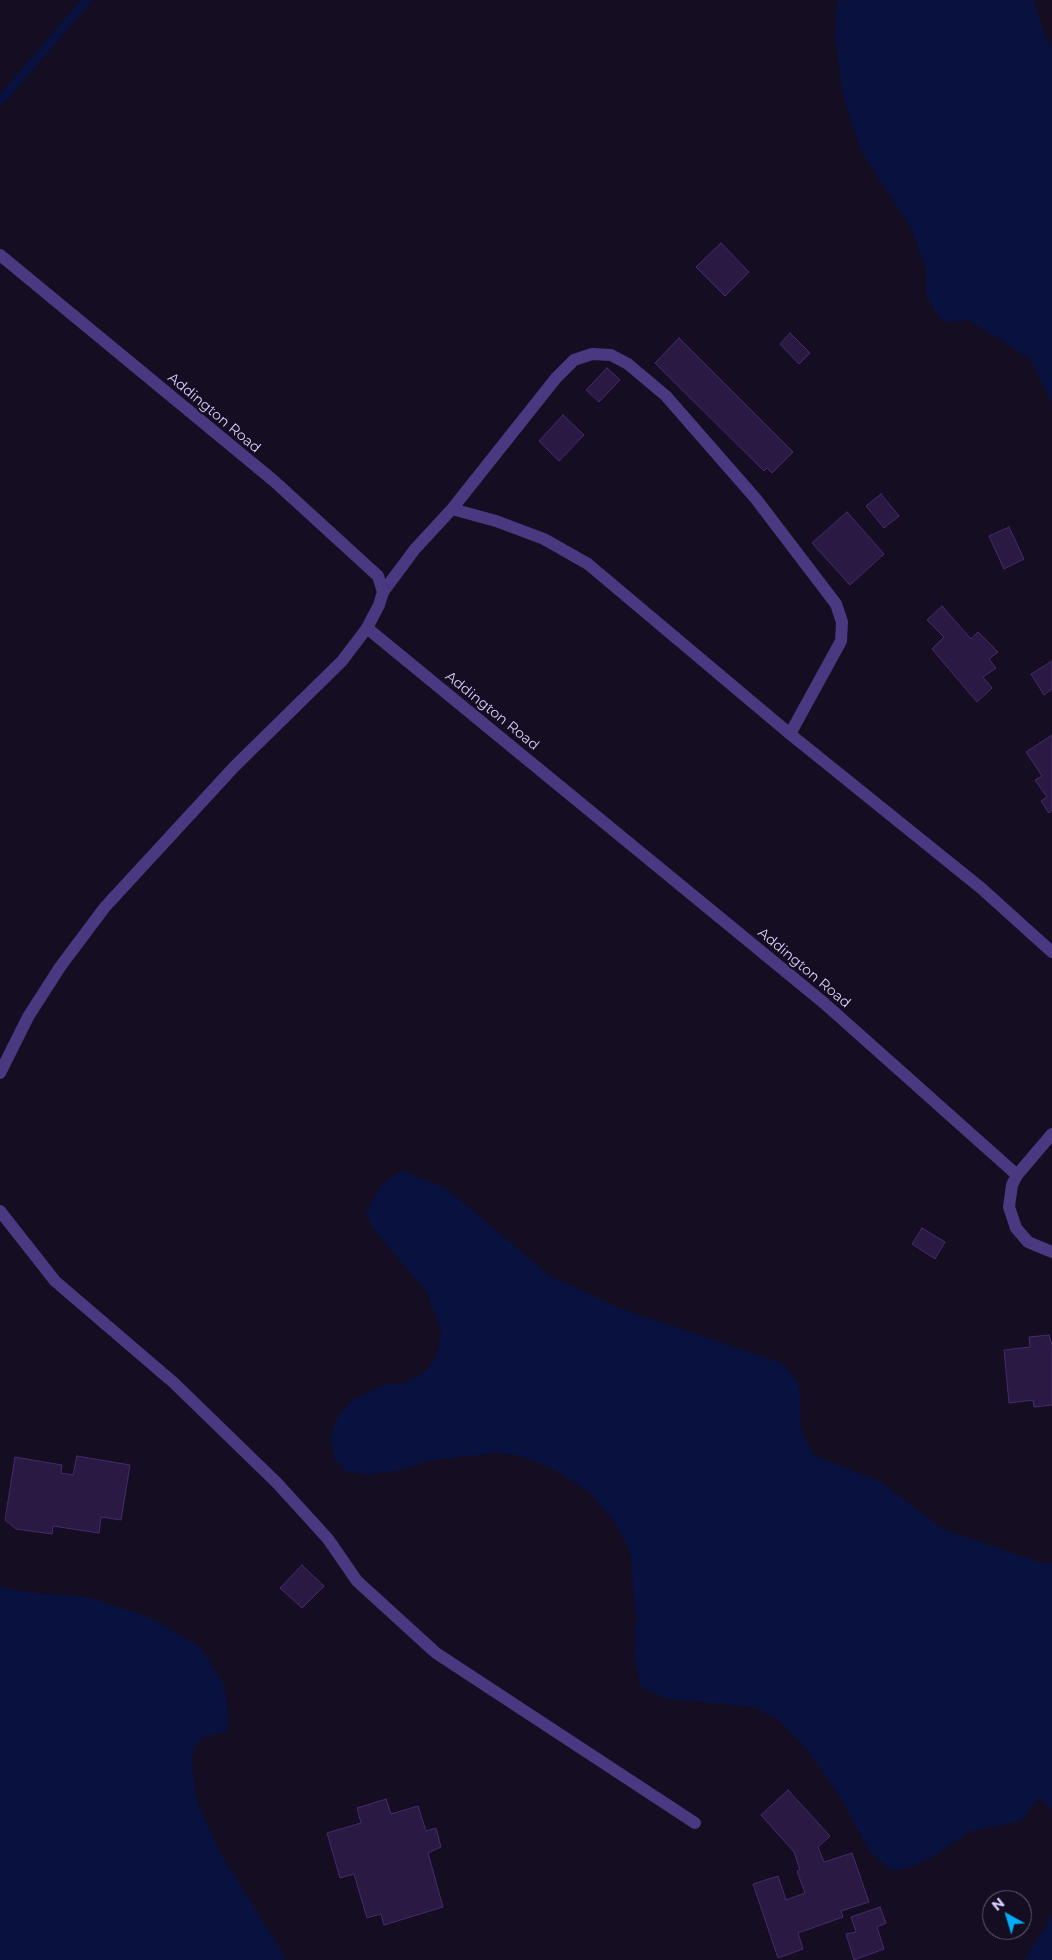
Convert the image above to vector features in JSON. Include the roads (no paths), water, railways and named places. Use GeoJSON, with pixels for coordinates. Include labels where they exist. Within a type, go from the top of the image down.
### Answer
{"type":"FeatureCollection","features":[{"type":"Feature","properties":{"kind":"street","name":"Addington Road"},"geometry":{"type":"LineString","coordinates":[[0,255],[274,482],[378,576],[383,592]]}},
{"type":"Feature","properties":{"kind":"street"},"geometry":{"type":"LineString","coordinates":[[0,1073],[33,1009],[60,967],[105,908],[234,767],[342,661],[367,628],[383,592],[415,549],[452,509],[556,378],[574,360],[592,354],[611,356],[628,364],[666,396],[749,492],[836,604],[842,622],[840,642],[790,734]]}},
{"type":"Feature","properties":{"kind":"street"},"geometry":{"type":"LineString","coordinates":[[452,509],[496,521],[544,539],[588,564],[790,734],[981,888],[1052,952]]}},
{"type":"Feature","properties":{"kind":"street","name":"Addington Road"},"geometry":{"type":"LineString","coordinates":[[367,628],[824,1003],[1017,1175]]}},
{"type":"Feature","properties":{"kind":"street"},"geometry":{"type":"LineString","coordinates":[[1052,1134],[1017,1175],[1012,1184],[1009,1207],[1016,1228],[1028,1242],[1052,1252]]}},
{"type":"Feature","properties":{"kind":"street"},"geometry":{"type":"LineString","coordinates":[[0,1212],[55,1282],[174,1383],[256,1463],[328,1539],[357,1581],[436,1653],[695,1823]]}},
{"type":"Feature","properties":{"kind":"waterway"},"geometry":{"type":"LineString","coordinates":[[0,101],[87,0]]}}]}
